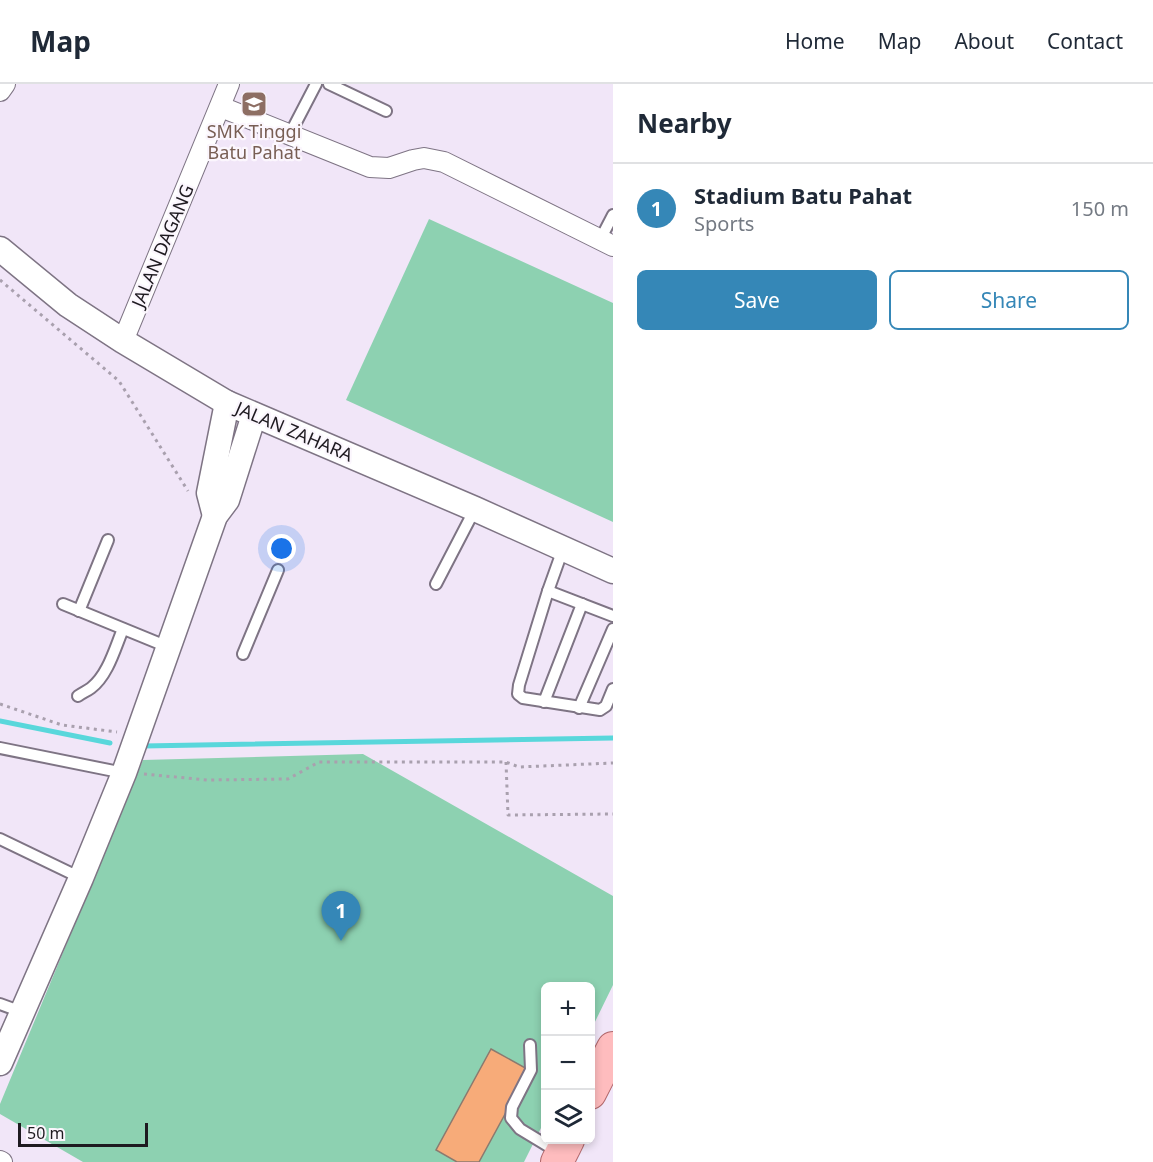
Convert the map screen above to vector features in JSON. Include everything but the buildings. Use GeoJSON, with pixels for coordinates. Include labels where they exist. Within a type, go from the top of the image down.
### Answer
{"type":"FeatureCollection","features":[{"type":"Feature","properties":{"kind":"main road"},"geometry":{"type":"LineString","coordinates":[[592,1090],[613,1048]]}},
{"type":"Feature","properties":{"kind":"street"},"geometry":{"type":"LineString","coordinates":[[0,91],[5,84]]}},
{"type":"Feature","properties":{"kind":"street","name":"JALAN DAGANG"},"geometry":{"type":"LineString","coordinates":[[123,341],[229,84]]}},
{"type":"Feature","properties":{"kind":"street"},"geometry":{"type":"LineString","coordinates":[[220,107],[370,167],[389,168],[424,158],[444,162],[607,243]]}},
{"type":"Feature","properties":{"kind":"street","name":"JALAN ZAHARA"},"geometry":{"type":"LineString","coordinates":[[0,249],[68,305],[227,403],[613,571]]}},
{"type":"Feature","properties":{"kind":"street"},"geometry":{"type":"LineString","coordinates":[[215,516],[209,493],[227,403]]}},
{"type":"Feature","properties":{"kind":"street"},"geometry":{"type":"LineString","coordinates":[[0,1063],[11,1008],[81,878],[124,773],[215,516],[227,500],[254,415]]}},
{"type":"Feature","properties":{"kind":"lane"},"geometry":{"type":"LineString","coordinates":[[290,134],[315,84]]}},
{"type":"Feature","properties":{"kind":"lane"},"geometry":{"type":"LineString","coordinates":[[329,84],[386,111]]}},
{"type":"Feature","properties":{"kind":"lane"},"geometry":{"type":"LineString","coordinates":[[607,243],[613,215]]}},
{"type":"Feature","properties":{"kind":"lane"},"geometry":{"type":"LineString","coordinates":[[436,584],[475,509]]}},
{"type":"Feature","properties":{"kind":"lane"},"geometry":{"type":"LineString","coordinates":[[79,611],[108,540]]}},
{"type":"Feature","properties":{"kind":"lane"},"geometry":{"type":"LineString","coordinates":[[563,548],[518,694],[523,698],[600,710],[606,706],[613,689]]}},
{"type":"Feature","properties":{"kind":"lane"},"geometry":{"type":"LineString","coordinates":[[243,654],[278,570]]}},
{"type":"Feature","properties":{"kind":"lane"},"geometry":{"type":"LineString","coordinates":[[548,591],[613,616]]}},
{"type":"Feature","properties":{"kind":"lane"},"geometry":{"type":"LineString","coordinates":[[63,604],[168,648]]}},
{"type":"Feature","properties":{"kind":"lane"},"geometry":{"type":"LineString","coordinates":[[544,702],[582,604]]}},
{"type":"Feature","properties":{"kind":"lane"},"geometry":{"type":"LineString","coordinates":[[78,696],[91,688],[106,670],[123,629]]}},
{"type":"Feature","properties":{"kind":"lane"},"geometry":{"type":"LineString","coordinates":[[579,708],[613,629]]}},
{"type":"Feature","properties":{"kind":"lane"},"geometry":{"type":"LineString","coordinates":[[0,748],[124,773]]}},
{"type":"Feature","properties":{"kind":"lane"},"geometry":{"type":"LineString","coordinates":[[0,839],[81,878]]}},
{"type":"Feature","properties":{"kind":"lane"},"geometry":{"type":"LineString","coordinates":[[530,1045],[531,1070],[512,1107],[511,1118],[520,1129],[562,1152]]}},
{"type":"Feature","properties":{"kind":"path"},"geometry":{"type":"LineString","coordinates":[[0,280],[119,381],[193,498]]}},
{"type":"Feature","properties":{"kind":"path"},"geometry":{"type":"LineString","coordinates":[[0,704],[62,725],[138,734]]}},
{"type":"Feature","properties":{"kind":"path"},"geometry":{"type":"LineString","coordinates":[[124,773],[207,780],[288,779],[319,762],[506,762],[519,767],[613,764]]}},
{"type":"Feature","properties":{"kind":"path"},"geometry":{"type":"LineString","coordinates":[[506,762],[508,815],[613,814]]}},
{"type":"Feature","properties":{"kind":"green space"},"geometry":{"type":"Polygon","coordinates":[[[429,219],[613,303],[613,522],[346,400],[429,219]]]}},
{"type":"Feature","properties":{"kind":"green space"},"geometry":{"type":"Polygon","coordinates":[[[363,754],[613,896],[613,985],[595,1022],[595,982],[541,982],[541,1128],[524,1162],[83,1162],[0,1114],[0,1104],[143,760],[363,754]]]}},
{"type":"Feature","properties":{"kind":"waterway"},"geometry":{"type":"LineString","coordinates":[[0,721],[110,743]]}},
{"type":"Feature","properties":{"kind":"waterway"},"geometry":{"type":"LineString","coordinates":[[143,746],[613,738]]}},
{"type":"Feature","properties":{"kind":"place","name":"SMK Tinggi Batu Pahat"},"geometry":{"type":"Point","coordinates":[254,104]}},
{"type":"Feature","properties":{"kind":"place","name":"Stadium Batu Pahat"},"geometry":{"type":"Point","coordinates":[341,941]}}]}
